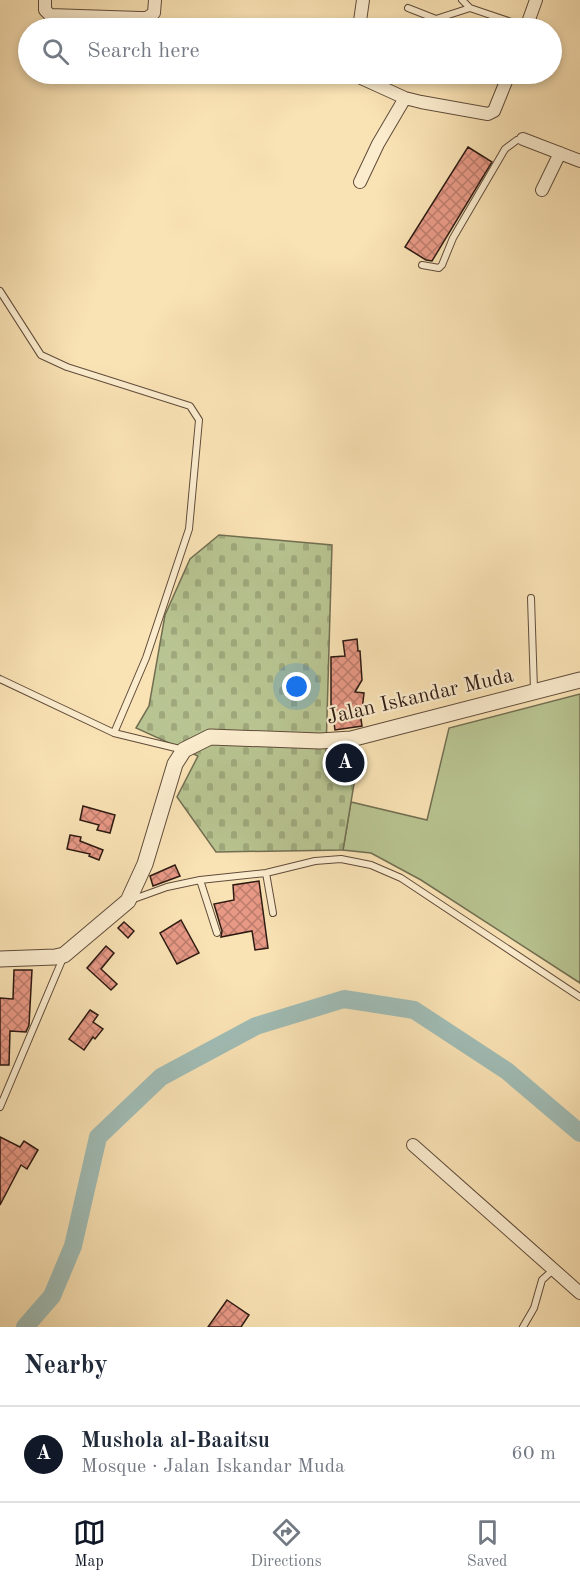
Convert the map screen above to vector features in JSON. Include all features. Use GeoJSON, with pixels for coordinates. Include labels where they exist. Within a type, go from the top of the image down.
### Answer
{"type":"FeatureCollection","features":[{"type":"Feature","properties":{"kind":"street"},"geometry":{"type":"LineString","coordinates":[[45,0],[45,9],[50,15],[140,18],[147,18],[154,13],[155,0]]}},
{"type":"Feature","properties":{"kind":"street"},"geometry":{"type":"LineString","coordinates":[[360,18],[363,0]]}},
{"type":"Feature","properties":{"kind":"street"},"geometry":{"type":"LineString","coordinates":[[530,18],[536,0]]}},
{"type":"Feature","properties":{"kind":"street"},"geometry":{"type":"LineString","coordinates":[[374,84],[405,98],[488,114],[494,111],[505,84]]}},
{"type":"Feature","properties":{"kind":"street"},"geometry":{"type":"LineString","coordinates":[[360,182],[378,144],[405,98]]}},
{"type":"Feature","properties":{"kind":"street"},"geometry":{"type":"LineString","coordinates":[[524,139],[580,161]]}},
{"type":"Feature","properties":{"kind":"street"},"geometry":{"type":"LineString","coordinates":[[542,190],[560,153]]}},
{"type":"Feature","properties":{"kind":"street","name":"Jalan Iskandar Muda"},"geometry":{"type":"LineString","coordinates":[[184,750],[210,737],[320,741],[351,739],[580,680]]}},
{"type":"Feature","properties":{"kind":"street"},"geometry":{"type":"LineString","coordinates":[[0,959],[55,957],[64,954],[128,902],[145,864],[175,764],[184,750]]}},
{"type":"Feature","properties":{"kind":"street"},"geometry":{"type":"LineString","coordinates":[[413,1144],[580,1293]]}},
{"type":"Feature","properties":{"kind":"lane"},"geometry":{"type":"LineString","coordinates":[[462,0],[470,8],[498,18]]}},
{"type":"Feature","properties":{"kind":"lane"},"geometry":{"type":"LineString","coordinates":[[408,8],[433,18]]}},
{"type":"Feature","properties":{"kind":"lane"},"geometry":{"type":"LineString","coordinates":[[439,18],[470,8]]}},
{"type":"Feature","properties":{"kind":"lane"},"geometry":{"type":"LineString","coordinates":[[422,265],[439,268],[442,265],[453,238],[505,149],[518,140],[524,139]]}},
{"type":"Feature","properties":{"kind":"lane"},"geometry":{"type":"LineString","coordinates":[[0,291],[41,354],[67,367],[190,405],[199,420],[189,528],[146,658],[114,733]]}},
{"type":"Feature","properties":{"kind":"lane"},"geometry":{"type":"LineString","coordinates":[[531,598],[534,692]]}},
{"type":"Feature","properties":{"kind":"lane"},"geometry":{"type":"LineString","coordinates":[[0,679],[114,733],[184,750]]}},
{"type":"Feature","properties":{"kind":"lane"},"geometry":{"type":"LineString","coordinates":[[128,902],[167,887],[200,880],[266,873],[315,861],[341,859],[371,865],[401,878],[580,997]]}},
{"type":"Feature","properties":{"kind":"lane"},"geometry":{"type":"LineString","coordinates":[[266,873],[273,913]]}},
{"type":"Feature","properties":{"kind":"lane"},"geometry":{"type":"LineString","coordinates":[[200,880],[217,933]]}},
{"type":"Feature","properties":{"kind":"lane"},"geometry":{"type":"LineString","coordinates":[[0,1107],[64,954]]}},
{"type":"Feature","properties":{"kind":"lane"},"geometry":{"type":"LineString","coordinates":[[523,1327],[534,1308],[542,1280],[553,1269]]}},
{"type":"Feature","properties":{"kind":"green space"},"geometry":{"type":"Polygon","coordinates":[[[219,535],[332,545],[326,751],[360,748],[343,850],[216,852],[177,797],[198,756],[136,728],[149,706],[165,615],[190,559],[219,535]]]}},
{"type":"Feature","properties":{"kind":"green space"},"geometry":{"type":"Polygon","coordinates":[[[580,694],[580,983],[421,880],[371,853],[343,850],[351,802],[427,820],[449,728],[580,694]]]}},
{"type":"Feature","properties":{"kind":"building"},"geometry":{"type":"Polygon","coordinates":[[[468,147],[492,162],[432,261],[426,260],[405,247],[468,147]]]}},
{"type":"Feature","properties":{"kind":"building"},"geometry":{"type":"Polygon","coordinates":[[[357,639],[362,680],[355,692],[364,693],[362,726],[335,730],[331,709],[331,657],[345,656],[343,641],[357,639]]]}},
{"type":"Feature","properties":{"kind":"building"},"geometry":{"type":"Polygon","coordinates":[[[339,752],[350,756],[346,768],[335,764],[339,752]]]}},
{"type":"Feature","properties":{"kind":"building"},"geometry":{"type":"Polygon","coordinates":[[[83,806],[115,815],[110,833],[97,830],[99,825],[80,820],[83,806]]]}},
{"type":"Feature","properties":{"kind":"building"},"geometry":{"type":"Polygon","coordinates":[[[70,835],[81,837],[80,841],[103,850],[99,860],[89,856],[90,854],[67,849],[70,835]]]}},
{"type":"Feature","properties":{"kind":"building"},"geometry":{"type":"Polygon","coordinates":[[[175,865],[180,876],[153,886],[150,876],[175,865]]]}},
{"type":"Feature","properties":{"kind":"building"},"geometry":{"type":"Polygon","coordinates":[[[259,881],[268,948],[255,950],[252,931],[221,937],[222,931],[214,904],[234,900],[233,885],[259,881]]]}},
{"type":"Feature","properties":{"kind":"building"},"geometry":{"type":"Polygon","coordinates":[[[181,920],[199,953],[177,964],[160,933],[181,920]]]}},
{"type":"Feature","properties":{"kind":"building"},"geometry":{"type":"Polygon","coordinates":[[[124,922],[134,931],[128,938],[118,928],[124,922]]]}},
{"type":"Feature","properties":{"kind":"building"},"geometry":{"type":"Polygon","coordinates":[[[106,946],[114,953],[101,969],[117,984],[111,990],[87,968],[106,946]]]}},
{"type":"Feature","properties":{"kind":"building"},"geometry":{"type":"Polygon","coordinates":[[[14,970],[32,970],[29,1025],[26,1032],[10,1031],[9,1065],[0,1065],[0,998],[13,999],[14,970]]]}},
{"type":"Feature","properties":{"kind":"building"},"geometry":{"type":"Polygon","coordinates":[[[90,1010],[98,1015],[93,1022],[103,1029],[95,1039],[93,1037],[84,1050],[69,1039],[90,1010]]]}},
{"type":"Feature","properties":{"kind":"building"},"geometry":{"type":"Polygon","coordinates":[[[0,1137],[20,1147],[24,1141],[38,1150],[27,1169],[21,1165],[0,1205],[0,1137]]]}},
{"type":"Feature","properties":{"kind":"building"},"geometry":{"type":"Polygon","coordinates":[[[227,1300],[249,1315],[241,1327],[208,1327],[227,1300]]]}},
{"type":"Feature","properties":{"kind":"waterway"},"geometry":{"type":"LineString","coordinates":[[25,1327],[52,1296],[73,1246],[98,1137],[161,1077],[256,1026],[344,999],[414,1010],[507,1071],[580,1133]]}},
{"type":"Feature","properties":{"kind":"place","name":"Mushola al-Baaitsu"},"geometry":{"type":"Point","coordinates":[345,763]}}]}
